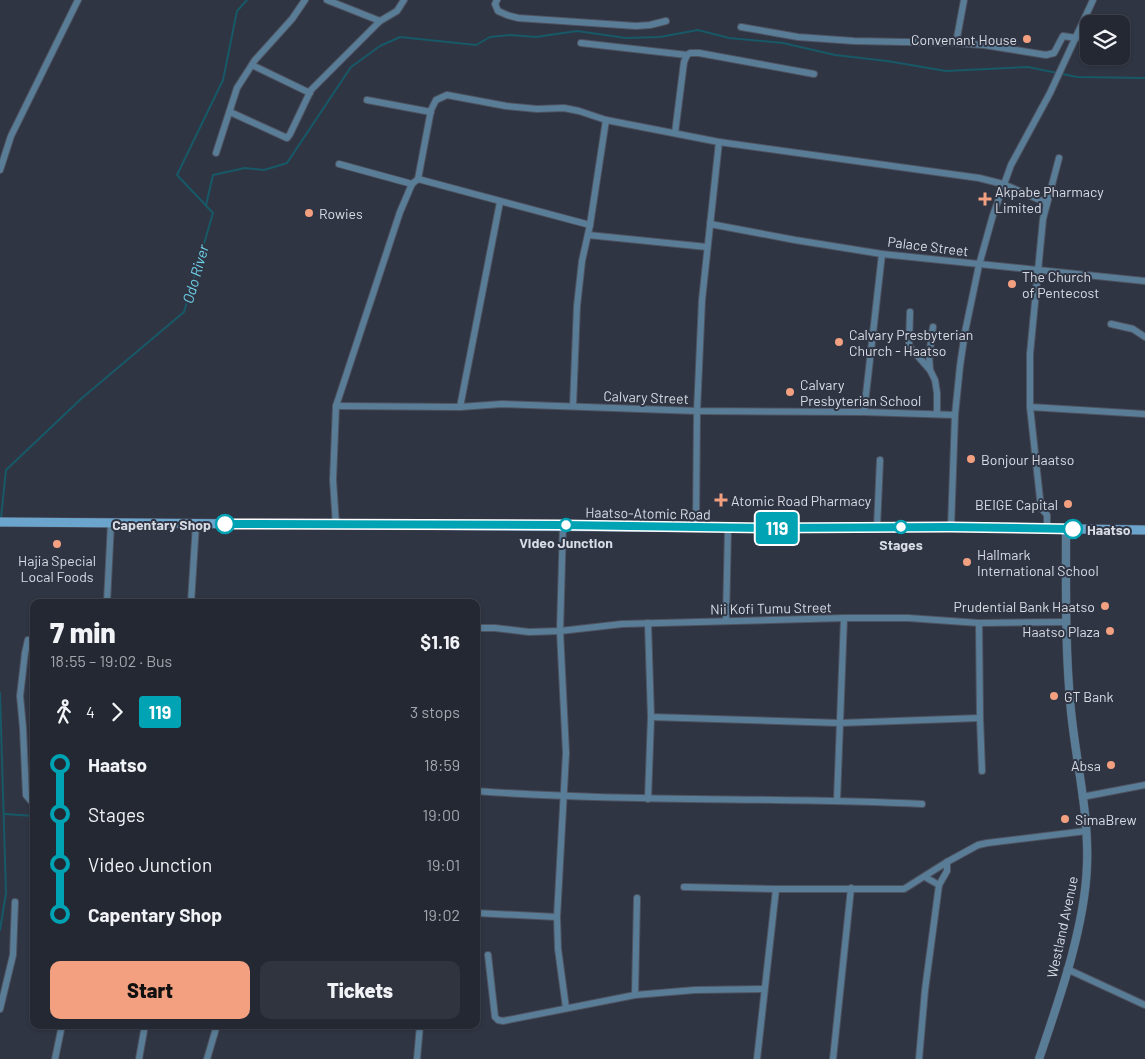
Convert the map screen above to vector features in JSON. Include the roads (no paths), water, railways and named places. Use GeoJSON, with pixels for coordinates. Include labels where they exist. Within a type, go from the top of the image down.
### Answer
{"type":"FeatureCollection","features":[{"type":"Feature","properties":{"kind":"main road","name":"Haatso-Atomic Road"},"geometry":{"type":"LineString","coordinates":[[0,522],[950,527],[1145,530]]}},
{"type":"Feature","properties":{"kind":"street"},"geometry":{"type":"LineString","coordinates":[[0,170],[12,136],[78,0]]}},
{"type":"Feature","properties":{"kind":"street"},"geometry":{"type":"LineString","coordinates":[[216,153],[237,88],[252,65],[292,19],[305,0]]}},
{"type":"Feature","properties":{"kind":"street"},"geometry":{"type":"LineString","coordinates":[[327,0],[380,21]]}},
{"type":"Feature","properties":{"kind":"street"},"geometry":{"type":"LineString","coordinates":[[230,112],[286,138],[290,134],[310,93],[380,21],[397,11],[404,0]]}},
{"type":"Feature","properties":{"kind":"street"},"geometry":{"type":"LineString","coordinates":[[496,0],[495,4],[498,11],[518,18],[636,26],[666,21]]}},
{"type":"Feature","properties":{"kind":"street"},"geometry":{"type":"LineString","coordinates":[[956,43],[964,0]]}},
{"type":"Feature","properties":{"kind":"street"},"geometry":{"type":"LineString","coordinates":[[950,527],[955,415],[965,332],[979,265],[1003,184],[1011,165],[1050,94],[1093,0]]}},
{"type":"Feature","properties":{"kind":"street"},"geometry":{"type":"LineString","coordinates":[[741,27],[798,37],[854,41],[984,45],[1046,55],[1054,53],[1063,36],[1076,38]]}},
{"type":"Feature","properties":{"kind":"street"},"geometry":{"type":"LineString","coordinates":[[581,43],[686,55],[699,52],[814,74]]}},
{"type":"Feature","properties":{"kind":"street"},"geometry":{"type":"LineString","coordinates":[[675,133],[686,55]]}},
{"type":"Feature","properties":{"kind":"street"},"geometry":{"type":"LineString","coordinates":[[252,65],[310,93]]}},
{"type":"Feature","properties":{"kind":"street"},"geometry":{"type":"LineString","coordinates":[[336,525],[333,480],[336,406],[400,212],[415,182],[431,112],[436,100],[447,95],[506,106],[537,109],[564,108],[606,120],[719,142],[960,175],[1003,184],[1047,203]]}},
{"type":"Feature","properties":{"kind":"street"},"geometry":{"type":"LineString","coordinates":[[368,100],[431,112]]}},
{"type":"Feature","properties":{"kind":"street"},"geometry":{"type":"LineString","coordinates":[[573,406],[577,306],[582,261],[590,225],[606,120]]}},
{"type":"Feature","properties":{"kind":"street"},"geometry":{"type":"LineString","coordinates":[[696,527],[697,411],[702,300],[719,142]]}},
{"type":"Feature","properties":{"kind":"street"},"geometry":{"type":"LineString","coordinates":[[1047,529],[1047,516],[1041,508],[1030,407],[1030,354],[1043,219],[1059,158]]}},
{"type":"Feature","properties":{"kind":"street"},"geometry":{"type":"LineString","coordinates":[[339,164],[590,225]]}},
{"type":"Feature","properties":{"kind":"street"},"geometry":{"type":"LineString","coordinates":[[460,407],[500,202]]}},
{"type":"Feature","properties":{"kind":"street","name":"Palace Street"},"geometry":{"type":"LineString","coordinates":[[710,224],[882,254],[1038,271],[1145,280]]}},
{"type":"Feature","properties":{"kind":"street"},"geometry":{"type":"LineString","coordinates":[[588,235],[707,247]]}},
{"type":"Feature","properties":{"kind":"street"},"geometry":{"type":"LineString","coordinates":[[864,412],[882,254]]}},
{"type":"Feature","properties":{"kind":"street"},"geometry":{"type":"LineString","coordinates":[[910,312],[909,346],[930,370],[935,380],[937,393],[936,414]]}},
{"type":"Feature","properties":{"kind":"street"},"geometry":{"type":"LineString","coordinates":[[1111,324],[1133,329],[1145,337]]}},
{"type":"Feature","properties":{"kind":"street"},"geometry":{"type":"LineString","coordinates":[[930,370],[929,356],[933,327]]}},
{"type":"Feature","properties":{"kind":"street","name":"Calvary Street"},"geometry":{"type":"LineString","coordinates":[[336,406],[460,407],[502,404],[697,411],[864,412],[955,415]]}},
{"type":"Feature","properties":{"kind":"street"},"geometry":{"type":"LineString","coordinates":[[1030,407],[1145,414]]}},
{"type":"Feature","properties":{"kind":"street"},"geometry":{"type":"LineString","coordinates":[[877,527],[880,460]]}},
{"type":"Feature","properties":{"kind":"street"},"geometry":{"type":"LineString","coordinates":[[106,599],[111,523]]}},
{"type":"Feature","properties":{"kind":"street"},"geometry":{"type":"LineString","coordinates":[[191,599],[196,524]]}},
{"type":"Feature","properties":{"kind":"street"},"geometry":{"type":"LineString","coordinates":[[563,525],[560,631],[566,752],[557,917],[558,949],[566,1008]]}},
{"type":"Feature","properties":{"kind":"street"},"geometry":{"type":"LineString","coordinates":[[726,621],[728,527]]}},
{"type":"Feature","properties":{"kind":"street","name":"Westland Avenue"},"geometry":{"type":"LineString","coordinates":[[1039,1059],[1076,935],[1087,867],[1086,831],[1070,709],[1066,622],[1066,529]]}},
{"type":"Feature","properties":{"kind":"street"},"geometry":{"type":"LineString","coordinates":[[837,800],[844,618]]}},
{"type":"Feature","properties":{"kind":"street","name":"Nii Kofi Tumu Street"},"geometry":{"type":"LineString","coordinates":[[480,628],[529,632],[560,631],[622,624],[844,618],[908,618],[979,623],[1066,622]]}},
{"type":"Feature","properties":{"kind":"street"},"geometry":{"type":"LineString","coordinates":[[648,623],[651,717],[648,799]]}},
{"type":"Feature","properties":{"kind":"street"},"geometry":{"type":"LineString","coordinates":[[979,623],[982,771]]}},
{"type":"Feature","properties":{"kind":"street"},"geometry":{"type":"LineString","coordinates":[[28,640],[23,663],[20,696],[26,794],[30,801]]}},
{"type":"Feature","properties":{"kind":"street"},"geometry":{"type":"LineString","coordinates":[[651,717],[840,723],[980,718]]}},
{"type":"Feature","properties":{"kind":"street"},"geometry":{"type":"LineString","coordinates":[[1082,797],[1145,784]]}},
{"type":"Feature","properties":{"kind":"street"},"geometry":{"type":"LineString","coordinates":[[480,791],[648,799],[837,800],[922,804]]}},
{"type":"Feature","properties":{"kind":"street"},"geometry":{"type":"LineString","coordinates":[[684,887],[904,889],[978,845],[1086,831]]}},
{"type":"Feature","properties":{"kind":"street"},"geometry":{"type":"LineString","coordinates":[[919,1059],[939,885],[947,871],[947,862]]}},
{"type":"Feature","properties":{"kind":"street"},"geometry":{"type":"LineString","coordinates":[[924,877],[939,885]]}},
{"type":"Feature","properties":{"kind":"street"},"geometry":{"type":"LineString","coordinates":[[833,1059],[851,888]]}},
{"type":"Feature","properties":{"kind":"street"},"geometry":{"type":"LineString","coordinates":[[758,1059],[776,889]]}},
{"type":"Feature","properties":{"kind":"street"},"geometry":{"type":"LineString","coordinates":[[635,995],[637,898]]}},
{"type":"Feature","properties":{"kind":"street"},"geometry":{"type":"LineString","coordinates":[[0,1009],[13,955],[15,902]]}},
{"type":"Feature","properties":{"kind":"street"},"geometry":{"type":"LineString","coordinates":[[480,913],[557,917]]}},
{"type":"Feature","properties":{"kind":"street"},"geometry":{"type":"LineString","coordinates":[[488,955],[495,1018],[503,1021],[635,995],[695,990],[764,989]]}},
{"type":"Feature","properties":{"kind":"street"},"geometry":{"type":"LineString","coordinates":[[1067,969],[1145,1005]]}},
{"type":"Feature","properties":{"kind":"street"},"geometry":{"type":"LineString","coordinates":[[55,1059],[61,1029]]}},
{"type":"Feature","properties":{"kind":"street"},"geometry":{"type":"LineString","coordinates":[[139,1059],[144,1029]]}},
{"type":"Feature","properties":{"kind":"street"},"geometry":{"type":"LineString","coordinates":[[207,1059],[216,1029]]}},
{"type":"Feature","properties":{"kind":"street"},"geometry":{"type":"LineString","coordinates":[[417,1059],[420,1029]]}},
{"type":"Feature","properties":{"kind":"waterway","name":"Odo River"},"geometry":{"type":"LineString","coordinates":[[1,518],[6,470],[82,398],[184,312],[213,213],[177,175],[223,80],[237,11],[247,0]]}},
{"type":"Feature","properties":{"kind":"waterway"},"geometry":{"type":"LineString","coordinates":[[206,205],[213,175],[245,168],[264,170],[287,163],[351,67],[380,46],[400,37],[476,45],[490,37],[510,35],[536,37],[577,31],[626,38],[660,37],[698,30],[729,38],[783,43],[835,55],[946,71],[1028,67],[1077,77],[1145,78]]}},
{"type":"Feature","properties":{"kind":"waterway","name":"Odo River"},"geometry":{"type":"LineString","coordinates":[[0,693],[6,893],[0,930]]}},
{"type":"Feature","properties":{"kind":"waterway"},"geometry":{"type":"LineString","coordinates":[[4,814],[30,816]]}},
{"type":"Feature","properties":{"kind":"place","name":"Convenant House"},"geometry":{"type":"Point","coordinates":[1027,39]}},
{"type":"Feature","properties":{"kind":"place","name":"Akpabe Pharmacy Limited"},"geometry":{"type":"Point","coordinates":[985,199]}},
{"type":"Feature","properties":{"kind":"place","name":"Rowies"},"geometry":{"type":"Point","coordinates":[309,213]}},
{"type":"Feature","properties":{"kind":"place","name":"The Church of Pentecost"},"geometry":{"type":"Point","coordinates":[1012,284]}},
{"type":"Feature","properties":{"kind":"place","name":"Calvary Presbyterian Church - Haatso"},"geometry":{"type":"Point","coordinates":[839,342]}},
{"type":"Feature","properties":{"kind":"place","name":"Calvary Presbyterian School"},"geometry":{"type":"Point","coordinates":[790,392]}},
{"type":"Feature","properties":{"kind":"place","name":"Bonjour Haatso"},"geometry":{"type":"Point","coordinates":[971,459]}},
{"type":"Feature","properties":{"kind":"place","name":"Atomic Road Pharmacy"},"geometry":{"type":"Point","coordinates":[721,500]}},
{"type":"Feature","properties":{"kind":"place","name":"BEIGE Capital"},"geometry":{"type":"Point","coordinates":[1068,504]}},
{"type":"Feature","properties":{"kind":"place","name":"Capentary Shop"},"geometry":{"type":"Point","coordinates":[225,524]}},
{"type":"Feature","properties":{"kind":"place","name":"Video Junction"},"geometry":{"type":"Point","coordinates":[566,525]}},
{"type":"Feature","properties":{"kind":"place","name":"Stages"},"geometry":{"type":"Point","coordinates":[901,527]}},
{"type":"Feature","properties":{"kind":"place","name":"Haatso"},"geometry":{"type":"Point","coordinates":[1073,529]}},
{"type":"Feature","properties":{"kind":"place","name":"Hajia Special Local Foods"},"geometry":{"type":"Point","coordinates":[57,544]}},
{"type":"Feature","properties":{"kind":"place","name":"Hallmark International School"},"geometry":{"type":"Point","coordinates":[967,562]}},
{"type":"Feature","properties":{"kind":"place","name":"Prudential Bank Haatso"},"geometry":{"type":"Point","coordinates":[1105,606]}},
{"type":"Feature","properties":{"kind":"place","name":"Haatso Plaza"},"geometry":{"type":"Point","coordinates":[1110,631]}},
{"type":"Feature","properties":{"kind":"place","name":"GT Bank"},"geometry":{"type":"Point","coordinates":[1054,696]}},
{"type":"Feature","properties":{"kind":"place","name":"Absa"},"geometry":{"type":"Point","coordinates":[1111,765]}},
{"type":"Feature","properties":{"kind":"place","name":"SimaBrew"},"geometry":{"type":"Point","coordinates":[1065,819]}}]}
